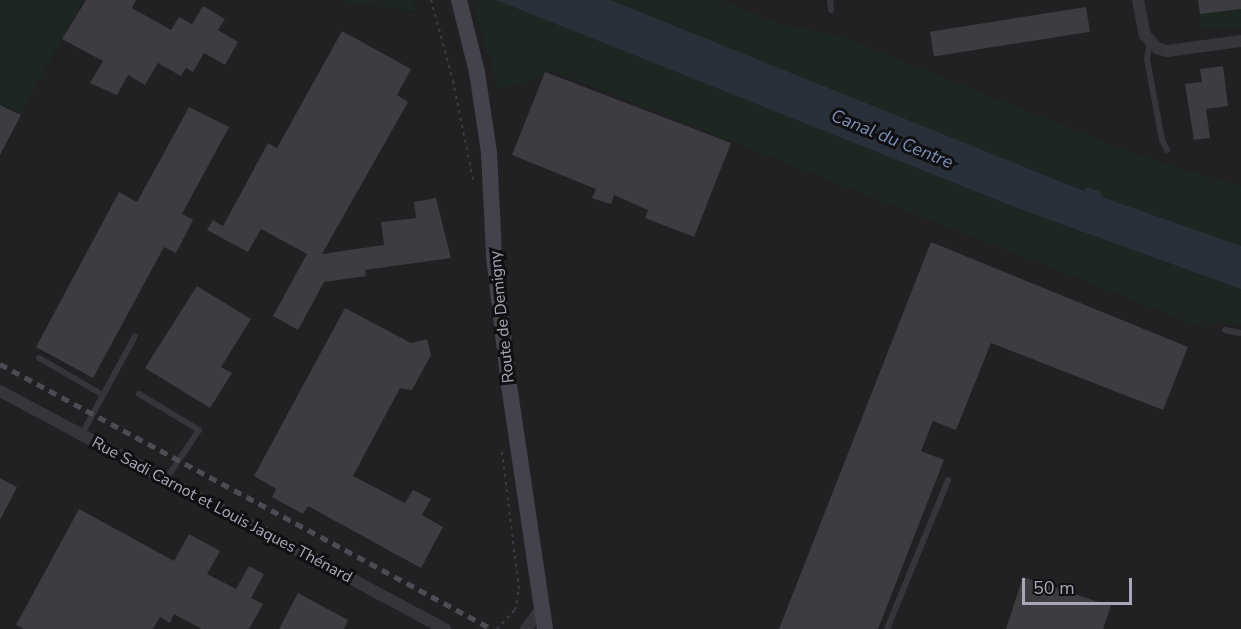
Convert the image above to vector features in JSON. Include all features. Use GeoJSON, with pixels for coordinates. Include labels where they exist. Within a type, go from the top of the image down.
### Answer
{"type":"FeatureCollection","features":[{"type":"Feature","properties":{"kind":"main road","name":"Route de Demigny"},"geometry":{"type":"LineString","coordinates":[[460,3],[477,72],[489,152],[494,256],[508,385],[545,629]]}},
{"type":"Feature","properties":{"kind":"street"},"geometry":{"type":"LineString","coordinates":[[1138,0],[1141,21],[1150,42],[1167,51],[1241,41]]}},
{"type":"Feature","properties":{"kind":"street","name":"Rue Sadi Carnot et Louis Jaques Thénard"},"geometry":{"type":"LineString","coordinates":[[0,391],[445,629]]}},
{"type":"Feature","properties":{"kind":"street"},"geometry":{"type":"LineString","coordinates":[[526,629],[542,608]]}},
{"type":"Feature","properties":{"kind":"lane"},"geometry":{"type":"LineString","coordinates":[[830,0],[831,10]]}},
{"type":"Feature","properties":{"kind":"lane"},"geometry":{"type":"LineString","coordinates":[[1150,42],[1147,59],[1162,140],[1167,150]]}},
{"type":"Feature","properties":{"kind":"lane"},"geometry":{"type":"LineString","coordinates":[[1225,330],[1241,333]]}},
{"type":"Feature","properties":{"kind":"lane"},"geometry":{"type":"LineString","coordinates":[[81,435],[135,336]]}},
{"type":"Feature","properties":{"kind":"lane"},"geometry":{"type":"LineString","coordinates":[[39,358],[103,395]]}},
{"type":"Feature","properties":{"kind":"lane"},"geometry":{"type":"LineString","coordinates":[[139,394],[199,430],[166,480]]}},
{"type":"Feature","properties":{"kind":"lane"},"geometry":{"type":"LineString","coordinates":[[887,629],[948,480]]}},
{"type":"Feature","properties":{"kind":"path"},"geometry":{"type":"LineString","coordinates":[[431,0],[453,81],[476,195]]}},
{"type":"Feature","properties":{"kind":"path"},"geometry":{"type":"LineString","coordinates":[[497,629],[515,610],[519,589],[501,447]]}},
{"type":"Feature","properties":{"kind":"shaded area"},"geometry":{"type":"Polygon","coordinates":[[[0,0],[84,0],[21,115],[0,104],[0,0]]]}},
{"type":"Feature","properties":{"kind":"shaded area"},"geometry":{"type":"Polygon","coordinates":[[[84,0],[343,0],[416,12],[414,0],[1241,0],[1241,629],[0,629],[0,104],[21,115],[84,0]]]}},
{"type":"Feature","properties":{"kind":"shaded area"},"geometry":{"type":"Polygon","coordinates":[[[343,0],[414,0],[417,12],[347,2],[343,0]]]}},
{"type":"Feature","properties":{"kind":"shaded area"},"geometry":{"type":"Polygon","coordinates":[[[472,0],[496,0],[1017,208],[1241,289],[1241,324],[1214,321],[1203,328],[555,72],[545,72],[543,78],[498,89],[472,0]]]}},
{"type":"Feature","properties":{"kind":"shaded area"},"geometry":{"type":"Polygon","coordinates":[[[610,0],[721,0],[780,24],[841,36],[1138,155],[1241,186],[1241,246],[1102,197],[1101,192],[1087,187],[1085,191],[610,0]]]}},
{"type":"Feature","properties":{"kind":"shaded area"},"geometry":{"type":"Polygon","coordinates":[[[1200,9],[1241,9],[1241,28],[1200,28],[1200,9]]]}},
{"type":"Feature","properties":{"kind":"water","name":"Canal du Centre"},"geometry":{"type":"Polygon","coordinates":[[[496,0],[610,0],[1084,191],[1087,187],[1101,192],[1102,197],[1241,246],[1241,289],[1017,208],[496,0]]]}},
{"type":"Feature","properties":{"kind":"building"},"geometry":{"type":"Polygon","coordinates":[[[86,0],[136,0],[132,8],[171,30],[179,17],[192,24],[203,6],[225,19],[218,30],[238,42],[225,65],[204,53],[193,72],[186,68],[181,76],[158,63],[145,85],[128,75],[117,95],[90,83],[103,61],[62,39],[86,0]]]}},
{"type":"Feature","properties":{"kind":"building"},"geometry":{"type":"Polygon","coordinates":[[[1198,0],[1241,0],[1241,9],[1200,14],[1198,0]]]}},
{"type":"Feature","properties":{"kind":"building"},"geometry":{"type":"Polygon","coordinates":[[[1086,7],[1090,32],[934,56],[930,32],[1086,7]]]}},
{"type":"Feature","properties":{"kind":"building"},"geometry":{"type":"Polygon","coordinates":[[[342,31],[411,69],[397,95],[408,102],[322,254],[384,245],[381,222],[416,218],[414,202],[436,198],[451,258],[365,270],[366,276],[324,282],[298,330],[273,316],[307,254],[261,229],[248,252],[207,230],[213,220],[223,226],[268,143],[277,148],[342,31]]]}},
{"type":"Feature","properties":{"kind":"building"},"geometry":{"type":"Polygon","coordinates":[[[1223,66],[1228,106],[1206,109],[1210,138],[1194,140],[1185,84],[1202,82],[1200,69],[1223,66]]]}},
{"type":"Feature","properties":{"kind":"building"},"geometry":{"type":"Polygon","coordinates":[[[545,72],[731,143],[694,237],[645,218],[648,210],[614,195],[611,204],[592,198],[596,189],[512,155],[545,72]]]}},
{"type":"Feature","properties":{"kind":"building"},"geometry":{"type":"Polygon","coordinates":[[[0,105],[21,115],[0,155],[0,105]]]}},
{"type":"Feature","properties":{"kind":"building"},"geometry":{"type":"Polygon","coordinates":[[[189,107],[229,127],[182,214],[193,220],[176,253],[164,247],[93,378],[36,347],[119,192],[137,202],[189,107]]]}},
{"type":"Feature","properties":{"kind":"building"},"geometry":{"type":"Polygon","coordinates":[[[931,242],[1188,347],[1163,410],[991,343],[956,430],[933,421],[921,451],[944,460],[878,629],[779,629],[931,242]]]}},
{"type":"Feature","properties":{"kind":"building"},"geometry":{"type":"Polygon","coordinates":[[[197,286],[251,319],[221,367],[232,373],[210,408],[145,368],[197,286]]]}},
{"type":"Feature","properties":{"kind":"building"},"geometry":{"type":"Polygon","coordinates":[[[345,308],[411,343],[427,339],[431,355],[412,390],[400,388],[353,476],[405,503],[413,490],[431,499],[422,515],[443,527],[421,568],[308,506],[303,514],[272,497],[276,489],[254,476],[345,308]]]}},
{"type":"Feature","properties":{"kind":"building"},"geometry":{"type":"Polygon","coordinates":[[[0,478],[17,487],[0,520],[0,478]]]}},
{"type":"Feature","properties":{"kind":"building"},"geometry":{"type":"Polygon","coordinates":[[[79,509],[174,561],[189,534],[220,551],[207,574],[236,589],[249,566],[264,574],[251,598],[263,604],[249,629],[202,629],[174,614],[170,623],[160,617],[153,629],[24,629],[16,625],[79,509]]]}},
{"type":"Feature","properties":{"kind":"building"},"geometry":{"type":"Polygon","coordinates":[[[1023,577],[1111,606],[1103,629],[1006,629],[1023,577]]]}},
{"type":"Feature","properties":{"kind":"building"},"geometry":{"type":"Polygon","coordinates":[[[298,593],[348,620],[344,629],[279,629],[298,593]]]}},
{"type":"Feature","properties":{"kind":"railway"},"geometry":{"type":"LineString","coordinates":[[0,364],[492,629]]}}]}
